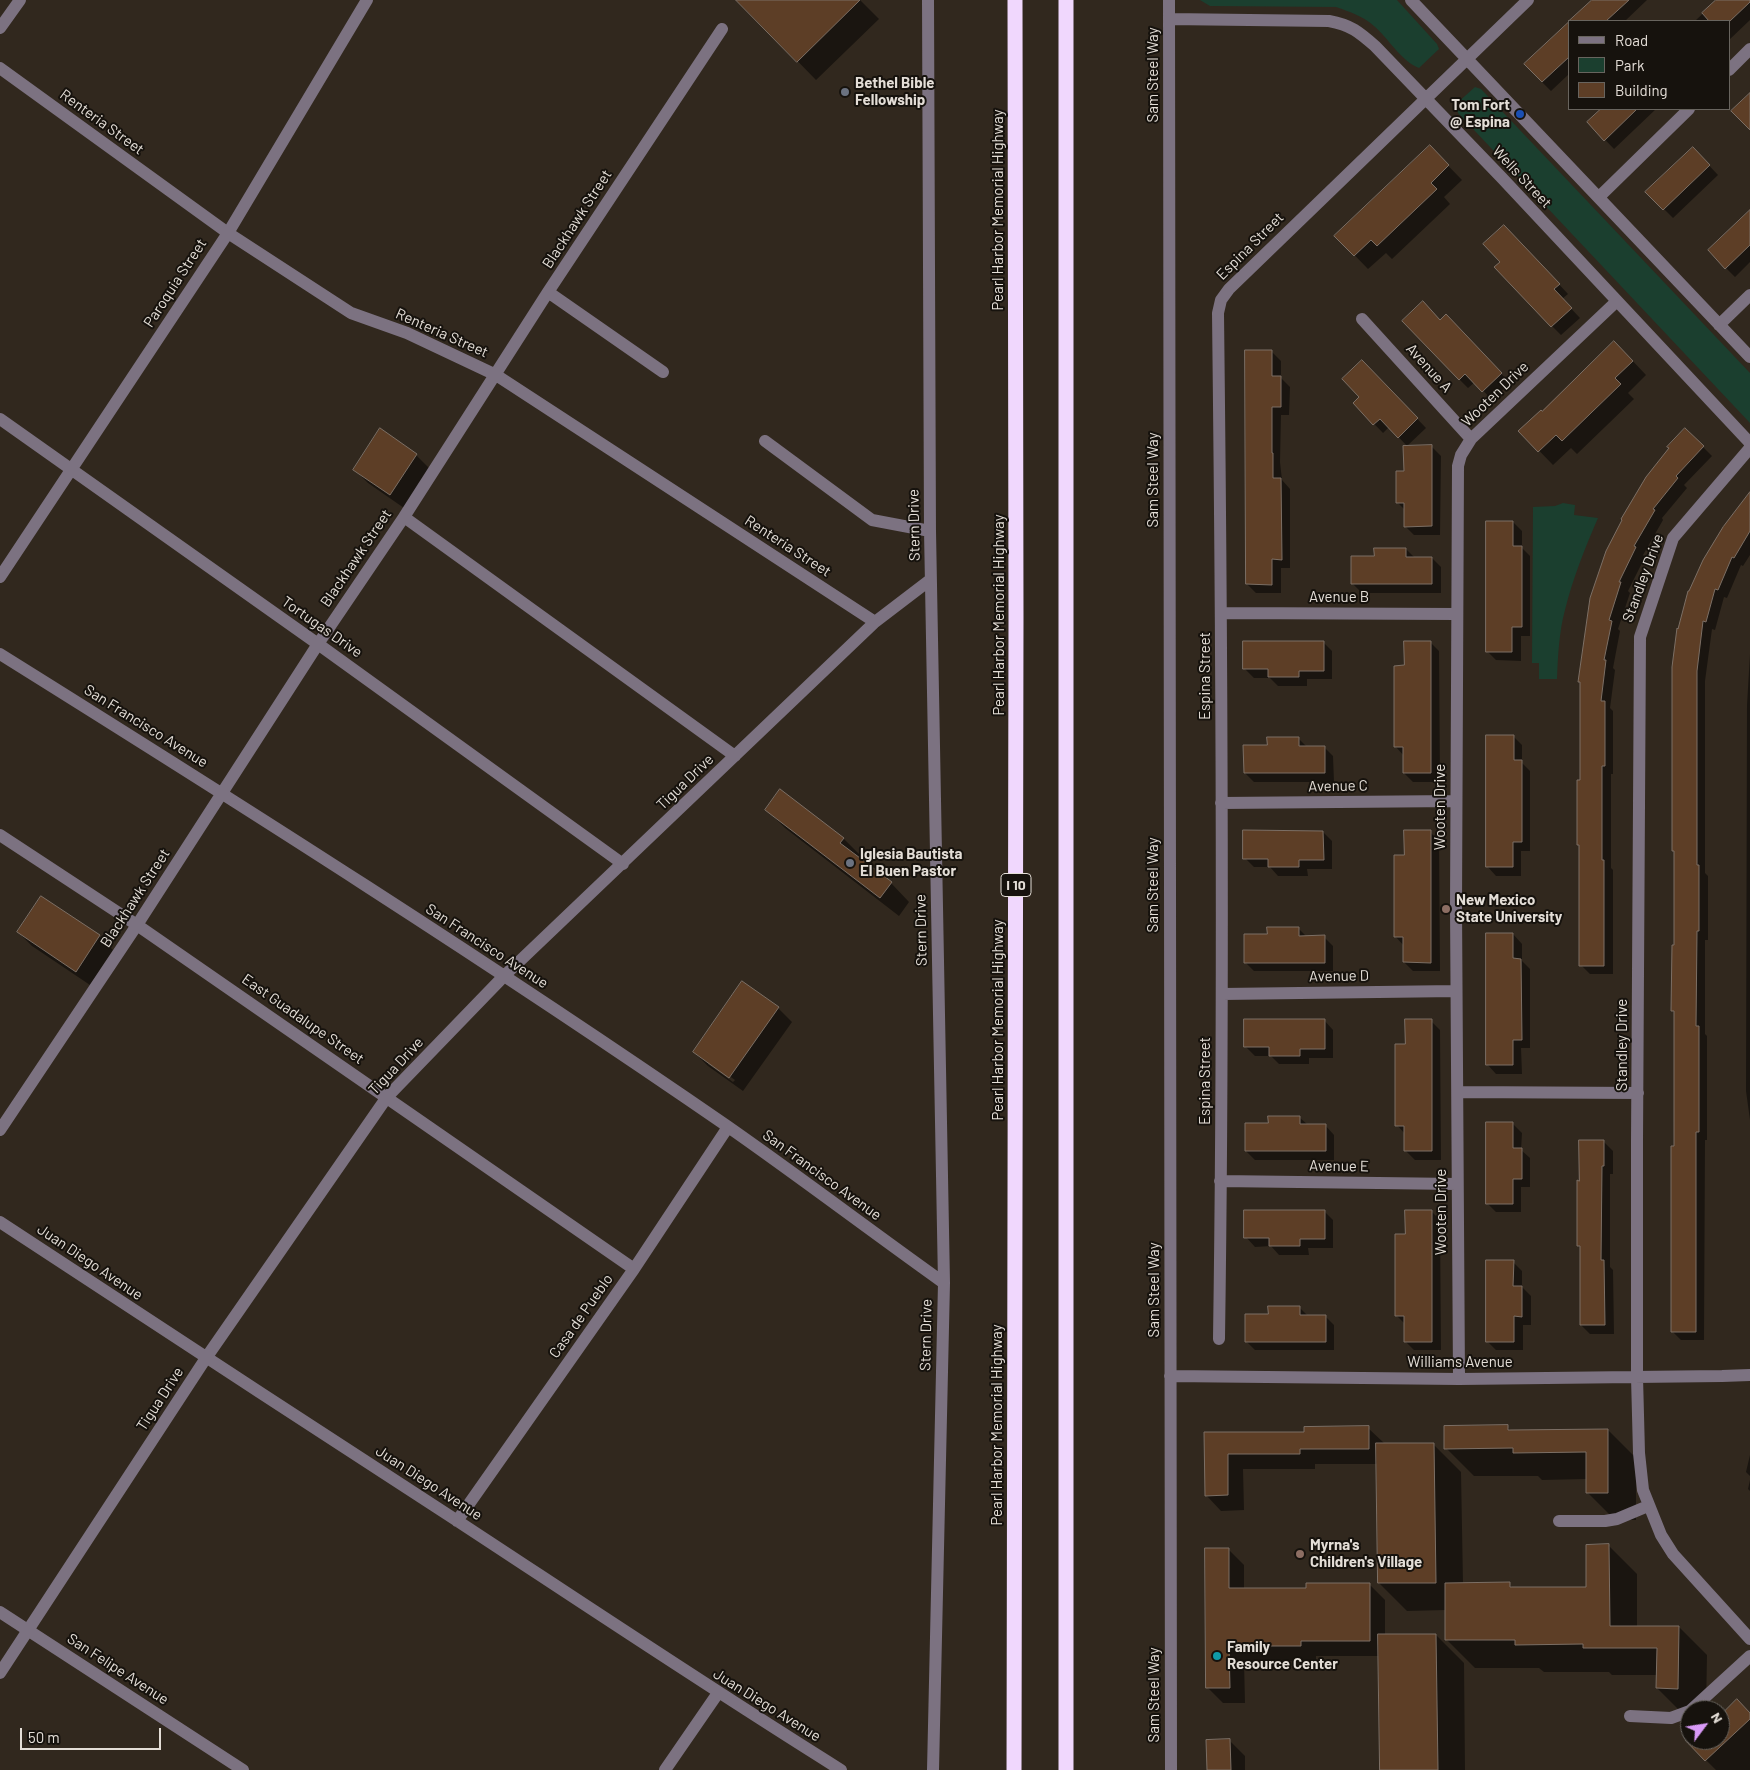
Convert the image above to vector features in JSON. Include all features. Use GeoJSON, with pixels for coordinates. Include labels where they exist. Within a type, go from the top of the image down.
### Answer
{"type":"FeatureCollection","features":[{"type":"Feature","properties":{"kind":"highway","name":"Pearl Harbor Memorial Highway"},"geometry":{"type":"LineString","coordinates":[[1014,1770],[1015,0]]}},
{"type":"Feature","properties":{"kind":"highway"},"geometry":{"type":"LineString","coordinates":[[1066,0],[1066,1770]]}},
{"type":"Feature","properties":{"kind":"street"},"geometry":{"type":"LineString","coordinates":[[0,28],[20,0]]}},
{"type":"Feature","properties":{"kind":"street","name":"Paroquia Street"},"geometry":{"type":"LineString","coordinates":[[0,577],[228,232],[367,0]]}},
{"type":"Feature","properties":{"kind":"street","name":"Stern Drive"},"geometry":{"type":"LineString","coordinates":[[928,0],[930,580],[944,1284],[933,1770]]}},
{"type":"Feature","properties":{"kind":"street","name":"Sam Steel Way"},"geometry":{"type":"LineString","coordinates":[[1169,0],[1171,1770]]}},
{"type":"Feature","properties":{"kind":"street"},"geometry":{"type":"LineString","coordinates":[[1411,0],[1750,357]]}},
{"type":"Feature","properties":{"kind":"street","name":"Espina Street"},"geometry":{"type":"LineString","coordinates":[[1219,1339],[1222,994],[1222,613],[1218,313],[1221,300],[1229,289],[1528,0]]}},
{"type":"Feature","properties":{"kind":"street","name":"Wells Street"},"geometry":{"type":"LineString","coordinates":[[1169,19],[1329,21],[1345,24],[1359,31],[1425,98],[1750,443]]}},
{"type":"Feature","properties":{"kind":"street","name":"Blackhawk Street"},"geometry":{"type":"LineString","coordinates":[[0,1130],[137,925],[318,644],[404,517],[548,292],[722,28]]}},
{"type":"Feature","properties":{"kind":"street"},"geometry":{"type":"LineString","coordinates":[[1730,69],[1750,49]]}},
{"type":"Feature","properties":{"kind":"street","name":"Renteria Street"},"geometry":{"type":"LineString","coordinates":[[0,68],[228,232],[351,312],[408,333],[496,375],[875,622]]}},
{"type":"Feature","properties":{"kind":"street"},"geometry":{"type":"LineString","coordinates":[[1599,197],[1688,110]]}},
{"type":"Feature","properties":{"kind":"street"},"geometry":{"type":"LineString","coordinates":[[548,292],[663,372]]}},
{"type":"Feature","properties":{"kind":"street"},"geometry":{"type":"LineString","coordinates":[[1719,325],[1750,295]]}},
{"type":"Feature","properties":{"kind":"street","name":"Wooten Drive"},"geometry":{"type":"LineString","coordinates":[[1459,1379],[1456,991],[1458,466],[1461,455],[1471,439],[1617,301]]}},
{"type":"Feature","properties":{"kind":"street","name":"Avenue A"},"geometry":{"type":"LineString","coordinates":[[1362,319],[1471,439]]}},
{"type":"Feature","properties":{"kind":"street","name":"Tortugas Drive"},"geometry":{"type":"LineString","coordinates":[[0,419],[318,644],[623,864]]}},
{"type":"Feature","properties":{"kind":"street"},"geometry":{"type":"LineString","coordinates":[[765,441],[872,520],[930,531]]}},
{"type":"Feature","properties":{"kind":"street","name":"Standley Drive"},"geometry":{"type":"LineString","coordinates":[[1750,448],[1673,538],[1640,637],[1637,1377],[1638,1453],[1643,1490],[1648,1506],[1661,1535],[1673,1554],[1750,1639]]}},
{"type":"Feature","properties":{"kind":"street"},"geometry":{"type":"LineString","coordinates":[[404,517],[735,756]]}},
{"type":"Feature","properties":{"kind":"street","name":"Tigua Drive"},"geometry":{"type":"LineString","coordinates":[[0,1673],[206,1358],[387,1097],[504,976],[875,622],[930,580]]}},
{"type":"Feature","properties":{"kind":"street","name":"Avenue B"},"geometry":{"type":"LineString","coordinates":[[1222,613],[1456,614]]}},
{"type":"Feature","properties":{"kind":"street","name":"San Francisco Avenue"},"geometry":{"type":"LineString","coordinates":[[0,654],[223,793],[504,976],[728,1127],[944,1284]]}},
{"type":"Feature","properties":{"kind":"street","name":"Avenue C"},"geometry":{"type":"LineString","coordinates":[[1221,803],[1456,801]]}},
{"type":"Feature","properties":{"kind":"street","name":"East Guadalupe Street"},"geometry":{"type":"LineString","coordinates":[[0,834],[137,925],[634,1269]]}},
{"type":"Feature","properties":{"kind":"street","name":"Avenue D"},"geometry":{"type":"LineString","coordinates":[[1222,994],[1456,991]]}},
{"type":"Feature","properties":{"kind":"street"},"geometry":{"type":"LineString","coordinates":[[1458,1092],[1638,1093]]}},
{"type":"Feature","properties":{"kind":"street","name":"Casa de Pueblo"},"geometry":{"type":"LineString","coordinates":[[457,1521],[634,1269],[728,1127]]}},
{"type":"Feature","properties":{"kind":"street","name":"Avenue E"},"geometry":{"type":"LineString","coordinates":[[1220,1181],[1457,1184]]}},
{"type":"Feature","properties":{"kind":"street","name":"Juan Diego Avenue"},"geometry":{"type":"LineString","coordinates":[[0,1222],[718,1693],[841,1770]]}},
{"type":"Feature","properties":{"kind":"street","name":"Williams Avenue"},"geometry":{"type":"LineString","coordinates":[[1170,1376],[1459,1379],[1750,1375]]}},
{"type":"Feature","properties":{"kind":"street"},"geometry":{"type":"LineString","coordinates":[[1559,1521],[1617,1519],[1648,1506]]}},
{"type":"Feature","properties":{"kind":"street","name":"San Felipe Avenue"},"geometry":{"type":"LineString","coordinates":[[0,1612],[243,1770]]}},
{"type":"Feature","properties":{"kind":"street"},"geometry":{"type":"LineString","coordinates":[[1701,1700],[1750,1656]]}},
{"type":"Feature","properties":{"kind":"street"},"geometry":{"type":"LineString","coordinates":[[665,1770],[718,1693]]}},
{"type":"Feature","properties":{"kind":"street"},"geometry":{"type":"LineString","coordinates":[[1630,1716],[1671,1718],[1680,1714]]}},
{"type":"Feature","properties":{"kind":"green space"},"geometry":{"type":"Polygon","coordinates":[[[1200,0],[1397,0],[1437,44],[1439,49],[1419,68],[1406,60],[1380,31],[1370,23],[1336,7],[1210,6],[1200,0]]]}},
{"type":"Feature","properties":{"kind":"green space"},"geometry":{"type":"Polygon","coordinates":[[[1475,87],[1481,89],[1750,373],[1750,423],[1458,113],[1456,104],[1475,87]]]}},
{"type":"Feature","properties":{"kind":"green space"},"geometry":{"type":"Polygon","coordinates":[[[1563,503],[1575,505],[1574,515],[1598,518],[1580,563],[1565,610],[1560,635],[1557,679],[1539,679],[1539,663],[1532,663],[1533,507],[1555,506],[1563,503]]]}},
{"type":"Feature","properties":{"kind":"building"},"geometry":{"type":"Polygon","coordinates":[[[736,0],[860,0],[797,62],[736,0]]]}},
{"type":"Feature","properties":{"kind":"building"},"geometry":{"type":"Polygon","coordinates":[[[1592,0],[1629,0],[1607,20],[1570,20],[1592,0]]]}},
{"type":"Feature","properties":{"kind":"building"},"geometry":{"type":"Polygon","coordinates":[[[1716,0],[1750,0],[1730,21],[1708,20],[1702,13],[1716,0]]]}},
{"type":"Feature","properties":{"kind":"building"},"geometry":{"type":"Polygon","coordinates":[[[1568,23],[1568,58],[1542,82],[1524,64],[1568,23]]]}},
{"type":"Feature","properties":{"kind":"building"},"geometry":{"type":"Polygon","coordinates":[[[1750,93],[1750,130],[1731,111],[1750,93]]]}},
{"type":"Feature","properties":{"kind":"building"},"geometry":{"type":"Polygon","coordinates":[[[1600,110],[1636,110],[1604,141],[1587,122],[1600,110]]]}},
{"type":"Feature","properties":{"kind":"building"},"geometry":{"type":"Polygon","coordinates":[[[1430,145],[1449,165],[1431,183],[1437,189],[1377,246],[1371,240],[1354,256],[1334,236],[1430,145]]]}},
{"type":"Feature","properties":{"kind":"building"},"geometry":{"type":"Polygon","coordinates":[[[1693,147],[1710,165],[1663,210],[1645,192],[1693,147]]]}},
{"type":"Feature","properties":{"kind":"building"},"geometry":{"type":"Polygon","coordinates":[[[1750,210],[1750,245],[1725,269],[1708,250],[1750,210]]]}},
{"type":"Feature","properties":{"kind":"building"},"geometry":{"type":"Polygon","coordinates":[[[1504,225],[1560,284],[1554,289],[1572,308],[1551,327],[1494,267],[1500,262],[1483,244],[1504,225]]]}},
{"type":"Feature","properties":{"kind":"building"},"geometry":{"type":"Polygon","coordinates":[[[1423,301],[1440,320],[1446,314],[1502,373],[1482,392],[1465,374],[1459,380],[1402,321],[1423,301]]]}},
{"type":"Feature","properties":{"kind":"building"},"geometry":{"type":"Polygon","coordinates":[[[1614,341],[1633,361],[1615,378],[1621,384],[1562,441],[1556,435],[1538,452],[1518,431],[1542,411],[1614,341]]]}},
{"type":"Feature","properties":{"kind":"building"},"geometry":{"type":"Polygon","coordinates":[[[1245,350],[1272,350],[1272,376],[1281,376],[1281,407],[1272,407],[1272,453],[1273,478],[1281,478],[1282,560],[1272,559],[1272,585],[1246,584],[1245,350]]]}},
{"type":"Feature","properties":{"kind":"building"},"geometry":{"type":"Polygon","coordinates":[[[1362,360],[1418,418],[1398,438],[1380,419],[1373,425],[1353,403],[1359,397],[1342,379],[1362,360]]]}},
{"type":"Feature","properties":{"kind":"building"},"geometry":{"type":"Polygon","coordinates":[[[380,428],[417,454],[390,495],[353,470],[380,428]]]}},
{"type":"Feature","properties":{"kind":"building"},"geometry":{"type":"Polygon","coordinates":[[[1685,428],[1704,446],[1676,476],[1678,478],[1653,509],[1655,510],[1634,546],[1636,547],[1619,582],[1621,582],[1609,620],[1612,621],[1604,660],[1606,660],[1601,701],[1605,701],[1605,766],[1602,766],[1604,966],[1579,966],[1577,780],[1580,780],[1580,682],[1578,682],[1590,598],[1606,551],[1621,519],[1646,477],[1669,448],[1667,447],[1685,428]]]}},
{"type":"Feature","properties":{"kind":"building"},"geometry":{"type":"Polygon","coordinates":[[[1432,445],[1432,526],[1404,527],[1404,503],[1396,503],[1396,471],[1404,471],[1403,446],[1432,445]]]}},
{"type":"Feature","properties":{"kind":"building"},"geometry":{"type":"Polygon","coordinates":[[[1750,492],[1750,531],[1734,558],[1732,557],[1718,590],[1715,589],[1706,622],[1703,621],[1697,671],[1699,931],[1697,931],[1696,1026],[1699,1026],[1699,1132],[1696,1132],[1696,1332],[1671,1332],[1671,1146],[1674,1146],[1674,1011],[1671,1011],[1672,945],[1674,945],[1672,667],[1677,628],[1688,591],[1703,560],[1723,527],[1750,492]]]}},
{"type":"Feature","properties":{"kind":"building"},"geometry":{"type":"Polygon","coordinates":[[[1486,521],[1513,521],[1513,546],[1522,546],[1522,627],[1512,627],[1512,652],[1486,652],[1486,521]]]}},
{"type":"Feature","properties":{"kind":"building"},"geometry":{"type":"Polygon","coordinates":[[[1374,548],[1406,548],[1406,557],[1432,557],[1432,584],[1351,584],[1351,556],[1374,556],[1374,548]]]}},
{"type":"Feature","properties":{"kind":"building"},"geometry":{"type":"Polygon","coordinates":[[[1243,641],[1324,641],[1324,671],[1299,671],[1299,677],[1268,677],[1268,669],[1243,669],[1243,641]]]}},
{"type":"Feature","properties":{"kind":"building"},"geometry":{"type":"Polygon","coordinates":[[[1404,641],[1431,641],[1431,773],[1403,773],[1403,747],[1394,747],[1394,666],[1404,665],[1404,641]]]}},
{"type":"Feature","properties":{"kind":"building"},"geometry":{"type":"Polygon","coordinates":[[[1486,735],[1514,735],[1514,760],[1522,760],[1522,842],[1513,842],[1513,867],[1486,867],[1486,735]]]}},
{"type":"Feature","properties":{"kind":"building"},"geometry":{"type":"Polygon","coordinates":[[[1267,737],[1299,737],[1299,746],[1325,746],[1325,773],[1244,773],[1243,745],[1267,745],[1267,737]]]}},
{"type":"Feature","properties":{"kind":"building","name":"Iglesia Bautista El Buen Pastor"},"geometry":{"type":"Polygon","coordinates":[[[780,789],[844,838],[840,843],[892,882],[880,898],[765,810],[780,789]]]}},
{"type":"Feature","properties":{"kind":"building"},"geometry":{"type":"Polygon","coordinates":[[[1243,830],[1323,831],[1324,860],[1299,860],[1299,867],[1268,867],[1268,859],[1243,859],[1243,830]]]}},
{"type":"Feature","properties":{"kind":"building"},"geometry":{"type":"Polygon","coordinates":[[[1404,830],[1431,830],[1431,963],[1403,962],[1403,937],[1394,937],[1394,855],[1404,855],[1404,830]]]}},
{"type":"Feature","properties":{"kind":"building"},"geometry":{"type":"Polygon","coordinates":[[[41,896],[100,935],[76,972],[17,932],[41,896]]]}},
{"type":"Feature","properties":{"kind":"building"},"geometry":{"type":"Polygon","coordinates":[[[1267,927],[1299,927],[1299,936],[1325,935],[1325,963],[1244,963],[1244,934],[1267,934],[1267,927]]]}},
{"type":"Feature","properties":{"kind":"building"},"geometry":{"type":"Polygon","coordinates":[[[1486,933],[1513,933],[1513,958],[1521,959],[1522,1040],[1513,1040],[1513,1065],[1486,1065],[1486,933]]]}},
{"type":"Feature","properties":{"kind":"building"},"geometry":{"type":"Polygon","coordinates":[[[742,981],[779,1007],[729,1078],[693,1052],[742,981]]]}},
{"type":"Feature","properties":{"kind":"building"},"geometry":{"type":"Polygon","coordinates":[[[1244,1019],[1325,1019],[1325,1049],[1300,1049],[1300,1056],[1269,1056],[1269,1047],[1244,1047],[1244,1019]]]}},
{"type":"Feature","properties":{"kind":"building"},"geometry":{"type":"Polygon","coordinates":[[[1405,1019],[1432,1019],[1432,1151],[1404,1151],[1404,1126],[1395,1126],[1395,1044],[1405,1044],[1405,1019]]]}},
{"type":"Feature","properties":{"kind":"building"},"geometry":{"type":"Polygon","coordinates":[[[1268,1116],[1300,1116],[1300,1124],[1326,1124],[1326,1151],[1245,1151],[1245,1123],[1268,1123],[1268,1116]]]}},
{"type":"Feature","properties":{"kind":"building"},"geometry":{"type":"Polygon","coordinates":[[[1486,1122],[1513,1122],[1513,1148],[1522,1148],[1522,1179],[1513,1179],[1513,1204],[1486,1204],[1486,1122]]]}},
{"type":"Feature","properties":{"kind":"building"},"geometry":{"type":"Polygon","coordinates":[[[1579,1140],[1604,1140],[1601,1260],[1604,1260],[1605,1325],[1580,1325],[1580,1246],[1577,1246],[1579,1140]]]}},
{"type":"Feature","properties":{"kind":"building"},"geometry":{"type":"Polygon","coordinates":[[[1244,1210],[1325,1210],[1325,1239],[1300,1239],[1300,1246],[1269,1246],[1269,1238],[1244,1238],[1244,1210]]]}},
{"type":"Feature","properties":{"kind":"building"},"geometry":{"type":"Polygon","coordinates":[[[1405,1210],[1432,1210],[1432,1342],[1404,1342],[1404,1316],[1395,1316],[1395,1234],[1405,1234],[1405,1210]]]}},
{"type":"Feature","properties":{"kind":"building"},"geometry":{"type":"Polygon","coordinates":[[[1486,1260],[1514,1260],[1513,1286],[1522,1286],[1522,1317],[1514,1316],[1514,1342],[1486,1342],[1486,1260]]]}},
{"type":"Feature","properties":{"kind":"building"},"geometry":{"type":"Polygon","coordinates":[[[1268,1306],[1300,1306],[1300,1315],[1326,1315],[1326,1342],[1245,1342],[1245,1314],[1268,1314],[1268,1306]]]}},
{"type":"Feature","properties":{"kind":"building"},"geometry":{"type":"Polygon","coordinates":[[[1508,1425],[1508,1430],[1608,1429],[1608,1493],[1586,1493],[1586,1452],[1513,1453],[1513,1448],[1444,1449],[1444,1426],[1508,1425]]]}},
{"type":"Feature","properties":{"kind":"building"},"geometry":{"type":"Polygon","coordinates":[[[1369,1426],[1369,1449],[1300,1449],[1300,1454],[1228,1454],[1228,1495],[1205,1496],[1204,1432],[1304,1432],[1304,1427],[1369,1426]]]}},
{"type":"Feature","properties":{"kind":"building"},"geometry":{"type":"Polygon","coordinates":[[[1376,1443],[1434,1443],[1436,1583],[1378,1583],[1376,1443]]]}},
{"type":"Feature","properties":{"kind":"building"},"geometry":{"type":"Polygon","coordinates":[[[1609,1544],[1610,1626],[1679,1626],[1678,1689],[1656,1688],[1657,1648],[1583,1648],[1583,1644],[1515,1645],[1515,1640],[1445,1640],[1445,1583],[1510,1582],[1510,1587],[1586,1587],[1586,1545],[1609,1544]]]}},
{"type":"Feature","properties":{"kind":"building"},"geometry":{"type":"Polygon","coordinates":[[[1205,1548],[1229,1548],[1229,1588],[1306,1588],[1306,1583],[1370,1583],[1370,1641],[1301,1641],[1301,1646],[1229,1646],[1230,1688],[1206,1688],[1205,1548]]]}},
{"type":"Feature","properties":{"kind":"building"},"geometry":{"type":"Polygon","coordinates":[[[1378,1634],[1436,1634],[1438,1770],[1380,1770],[1378,1634]]]}},
{"type":"Feature","properties":{"kind":"building"},"geometry":{"type":"Polygon","coordinates":[[[1737,1699],[1750,1713],[1750,1719],[1730,1738],[1730,1706],[1737,1699]]]}},
{"type":"Feature","properties":{"kind":"building"},"geometry":{"type":"Polygon","coordinates":[[[1230,1739],[1231,1770],[1207,1770],[1206,1740],[1230,1739]]]}},
{"type":"Feature","properties":{"kind":"building"},"geometry":{"type":"Polygon","coordinates":[[[1695,1750],[1717,1750],[1705,1761],[1695,1750]]]}},
{"type":"Feature","properties":{"kind":"place","name":"Bethel Bible Fellowship"},"geometry":{"type":"Point","coordinates":[845,92]}},
{"type":"Feature","properties":{"kind":"place","name":"Tom Fort @ Espina"},"geometry":{"type":"Point","coordinates":[1520,114]}},
{"type":"Feature","properties":{"kind":"place","name":"Iglesia Bautista El Buen Pastor"},"geometry":{"type":"Point","coordinates":[850,863]}},
{"type":"Feature","properties":{"kind":"place","name":"New Mexico State University"},"geometry":{"type":"Point","coordinates":[1446,909]}},
{"type":"Feature","properties":{"kind":"place","name":"Myrna's Children's Village"},"geometry":{"type":"Point","coordinates":[1300,1554]}},
{"type":"Feature","properties":{"kind":"place","name":"Family Resource Center"},"geometry":{"type":"Point","coordinates":[1217,1656]}}]}
